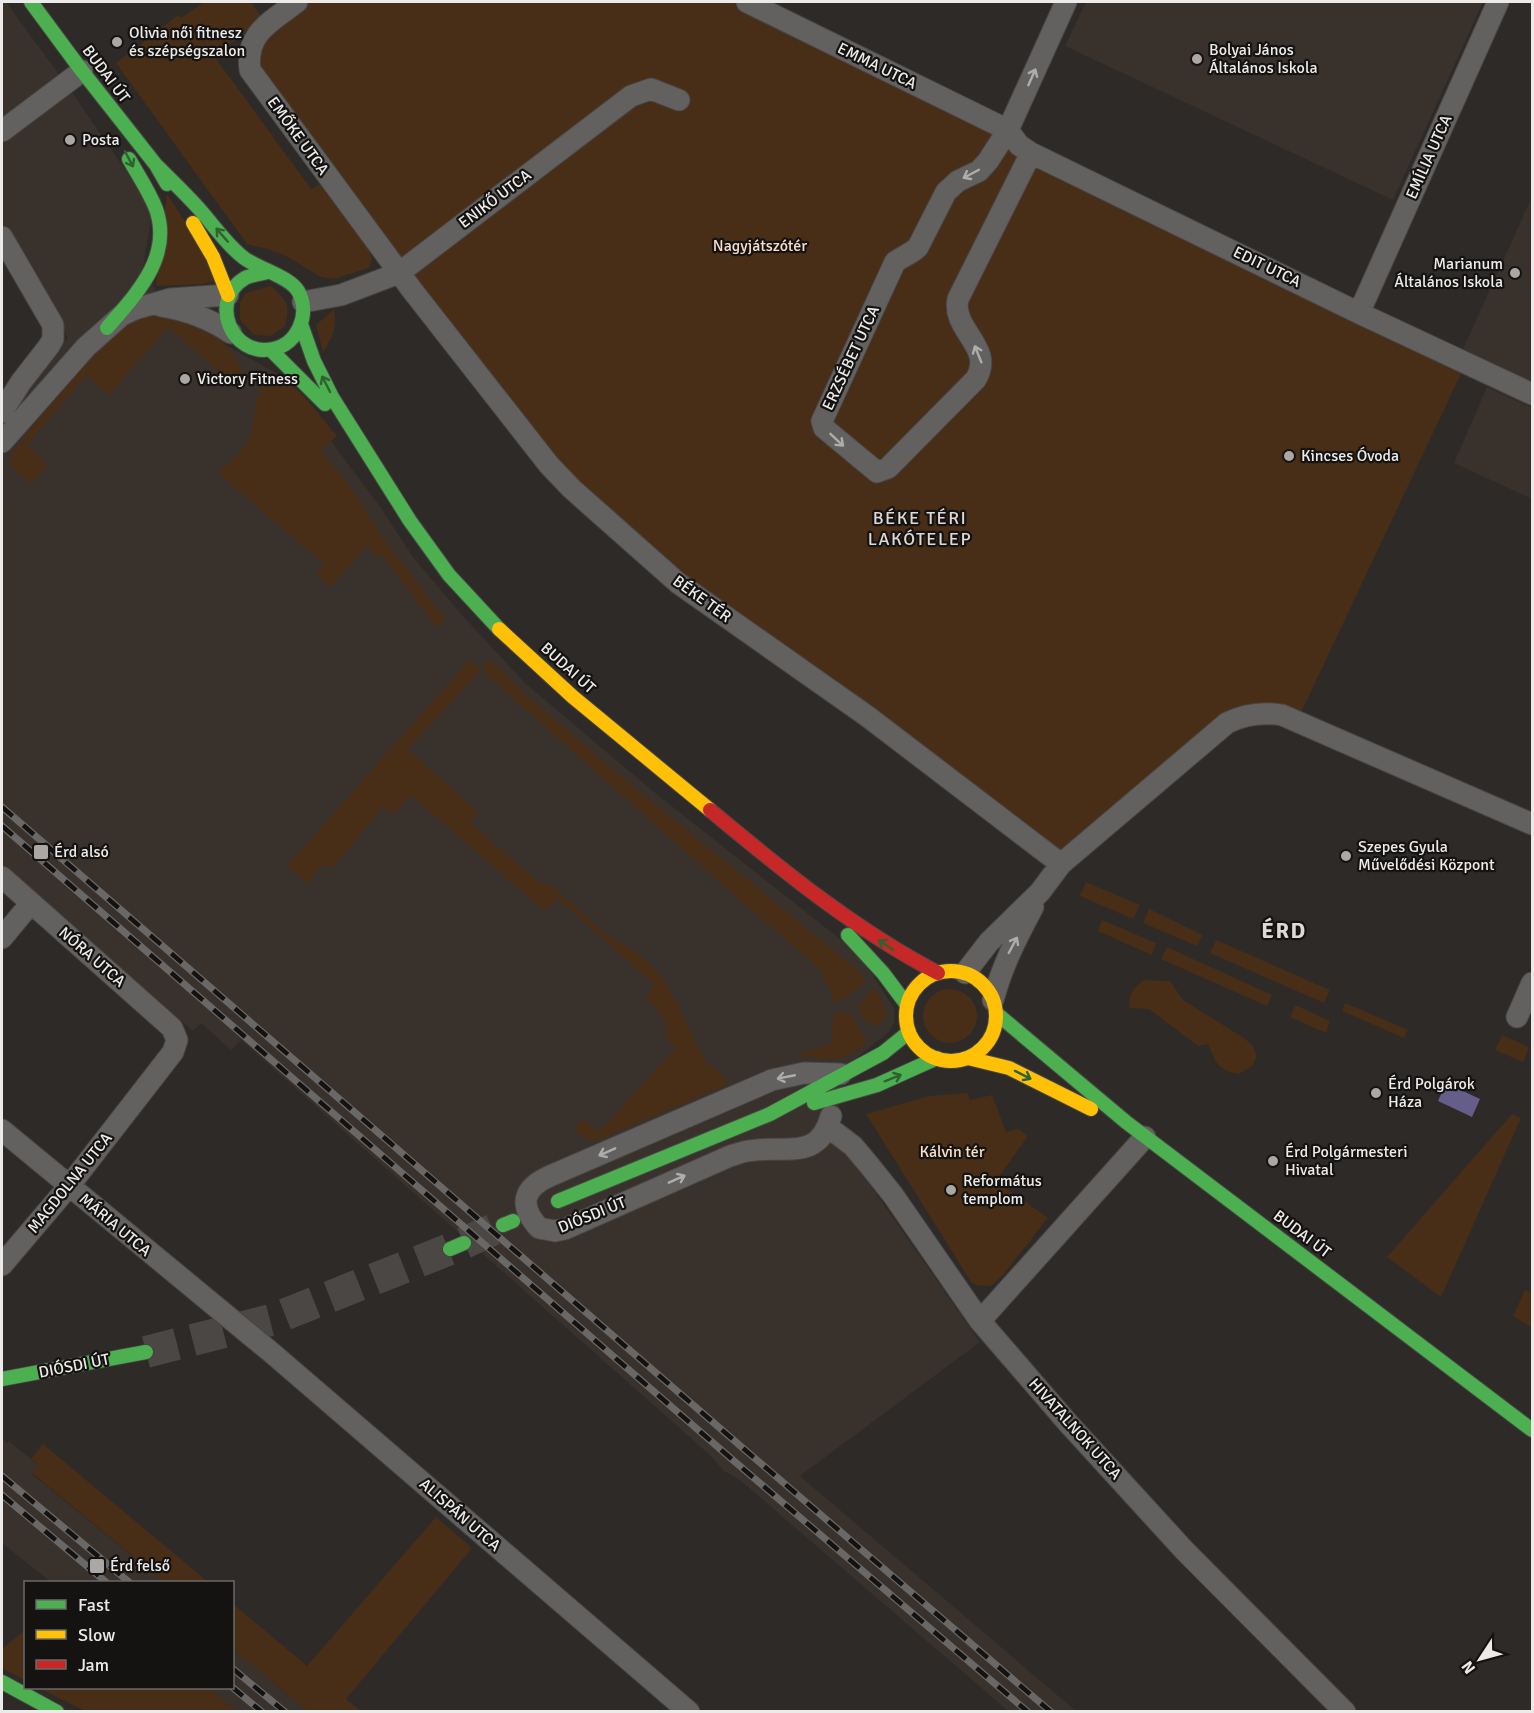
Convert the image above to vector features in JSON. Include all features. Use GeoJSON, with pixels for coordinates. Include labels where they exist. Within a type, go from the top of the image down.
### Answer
{"type":"FeatureCollection","features":[{"type":"Feature","properties":{"kind":"main road","name":"BUDAI ÚT"},"geometry":{"type":"LineString","coordinates":[[32,2],[81,71],[156,165],[245,259],[267,272],[290,281],[298,291],[303,302],[302,324],[307,345],[315,364],[355,435],[422,540],[449,575],[488,617],[577,700],[802,886],[890,948],[938,973]]}},
{"type":"Feature","properties":{"kind":"main road"},"geometry":{"type":"LineString","coordinates":[[81,71],[158,213],[162,241],[159,255],[151,272],[107,328]]}},
{"type":"Feature","properties":{"kind":"main road","name":"BUDAI ÚT"},"geometry":{"type":"LineString","coordinates":[[156,165],[209,248],[228,295],[225,310],[226,322],[231,333]]}},
{"type":"Feature","properties":{"kind":"main road"},"geometry":{"type":"LineString","coordinates":[[228,295],[243,277],[267,272]]}},
{"type":"Feature","properties":{"kind":"main road"},"geometry":{"type":"LineString","coordinates":[[231,333],[249,348],[261,351],[271,350],[280,348],[296,334],[302,324]]}},
{"type":"Feature","properties":{"kind":"main road","name":"BUDAI ÚT"},"geometry":{"type":"LineString","coordinates":[[271,350],[355,435]]}},
{"type":"Feature","properties":{"kind":"main road","name":"BUDAI ÚT"},"geometry":{"type":"LineString","coordinates":[[802,886],[883,973],[907,1005]]}},
{"type":"Feature","properties":{"kind":"main road"},"geometry":{"type":"LineString","coordinates":[[951,971],[965,973],[978,978],[987,988],[995,1006],[995,1027],[990,1040],[968,1058],[952,1061],[938,1058],[926,1053],[916,1044],[909,1032],[906,1019],[907,1005],[913,991],[924,980],[938,973],[951,971]]}},
{"type":"Feature","properties":{"kind":"main road","name":"BUDAI ÚT"},"geometry":{"type":"LineString","coordinates":[[995,1006],[1028,1041],[1145,1137],[1440,1358]]}},
{"type":"Feature","properties":{"kind":"main road","name":"DIÓSDI ÚT"},"geometry":{"type":"LineString","coordinates":[[558,1201],[770,1114],[883,1053],[909,1032]]}},
{"type":"Feature","properties":{"kind":"main road","name":"DIÓSDI ÚT"},"geometry":{"type":"LineString","coordinates":[[770,1114],[848,1096],[938,1058]]}},
{"type":"Feature","properties":{"kind":"main road","name":"BUDAI ÚT"},"geometry":{"type":"LineString","coordinates":[[968,1058],[1009,1068],[1145,1137]]}},
{"type":"Feature","properties":{"kind":"main road"},"geometry":{"type":"LineString","coordinates":[[450,1249],[464,1243]]}},
{"type":"Feature","properties":{"kind":"main road","name":"DIÓSDI ÚT"},"geometry":{"type":"LineString","coordinates":[[2,1379],[146,1352]]}},
{"type":"Feature","properties":{"kind":"main road"},"geometry":{"type":"LineString","coordinates":[[1440,1358],[1514,1400]]}},
{"type":"Feature","properties":{"kind":"main road"},"geometry":{"type":"LineString","coordinates":[[1440,1358],[1533,1430]]}},
{"type":"Feature","properties":{"kind":"main road"},"geometry":{"type":"LineString","coordinates":[[2,1682],[57,1712]]}},
{"type":"Feature","properties":{"kind":"street","name":"EMŐKE UTCA"},"geometry":{"type":"LineString","coordinates":[[297,2],[255,36],[250,46],[250,70],[399,273]]}},
{"type":"Feature","properties":{"kind":"street","name":"EMMA UTCA"},"geometry":{"type":"LineString","coordinates":[[747,2],[1008,130]]}},
{"type":"Feature","properties":{"kind":"street","name":"ERZSÉBET UTCA"},"geometry":{"type":"LineString","coordinates":[[1031,153],[958,299],[956,309],[981,357],[982,369],[976,379],[888,468],[877,472],[824,428],[822,421],[895,262],[918,247],[946,192],[958,181],[978,171],[988,161],[1008,130],[1066,2]]}},
{"type":"Feature","properties":{"kind":"street","name":"EMÍLIA UTCA"},"geometry":{"type":"LineString","coordinates":[[1359,313],[1498,2]]}},
{"type":"Feature","properties":{"kind":"street"},"geometry":{"type":"LineString","coordinates":[[2,131],[81,71]]}},
{"type":"Feature","properties":{"kind":"street","name":"ENIKŐ UTCA"},"geometry":{"type":"LineString","coordinates":[[303,302],[341,295],[399,273],[631,96],[651,89],[679,100]]}},
{"type":"Feature","properties":{"kind":"street","name":"EDIT UTCA"},"geometry":{"type":"LineString","coordinates":[[1008,130],[1019,145],[1031,153],[1359,313],[1533,394]]}},
{"type":"Feature","properties":{"kind":"street"},"geometry":{"type":"LineString","coordinates":[[2,237],[53,325],[53,335],[49,346],[21,382],[2,412]]}},
{"type":"Feature","properties":{"kind":"street","name":"BÉKE TÉR"},"geometry":{"type":"LineString","coordinates":[[399,273],[543,459],[619,533],[678,583],[867,716],[1061,864]]}},
{"type":"Feature","properties":{"kind":"street"},"geometry":{"type":"LineString","coordinates":[[2,442],[86,347],[122,315],[170,299],[228,295]]}},
{"type":"Feature","properties":{"kind":"street"},"geometry":{"type":"LineString","coordinates":[[152,305],[178,309],[216,323],[231,333]]}},
{"type":"Feature","properties":{"kind":"street"},"geometry":{"type":"LineString","coordinates":[[965,973],[989,942],[1040,892],[1061,864],[1227,723],[1238,717],[1267,713],[1282,715],[1533,824]]}},
{"type":"Feature","properties":{"kind":"street","name":"NÓRA UTCA"},"geometry":{"type":"LineString","coordinates":[[2,877],[172,1028],[177,1040]]}},
{"type":"Feature","properties":{"kind":"street"},"geometry":{"type":"LineString","coordinates":[[995,1006],[999,977],[1007,956],[1040,892]]}},
{"type":"Feature","properties":{"kind":"street"},"geometry":{"type":"LineString","coordinates":[[2,938],[31,903]]}},
{"type":"Feature","properties":{"kind":"street"},"geometry":{"type":"LineString","coordinates":[[1517,1017],[1533,983]]}},
{"type":"Feature","properties":{"kind":"street","name":"MAGDOLNA UTCA"},"geometry":{"type":"LineString","coordinates":[[2,1265],[69,1186],[173,1052],[177,1040]]}},
{"type":"Feature","properties":{"kind":"street","name":"DIÓSDI ÚT"},"geometry":{"type":"LineString","coordinates":[[844,1074],[804,1073],[772,1080],[538,1181],[526,1197],[528,1213],[539,1228],[555,1231],[565,1229],[730,1156],[748,1150],[803,1148],[818,1142],[828,1127],[832,1112],[838,1103],[848,1096]]}},
{"type":"Feature","properties":{"kind":"street","name":"HIVATALNOK UTCA"},"geometry":{"type":"LineString","coordinates":[[828,1127],[853,1146],[870,1165],[980,1321],[1068,1423],[1184,1551],[1346,1712]]}},
{"type":"Feature","properties":{"kind":"street","name":"MÁRIA UTCA"},"geometry":{"type":"LineString","coordinates":[[2,1130],[229,1319]]}},
{"type":"Feature","properties":{"kind":"street"},"geometry":{"type":"LineString","coordinates":[[980,1321],[1145,1137]]}},
{"type":"Feature","properties":{"kind":"street","name":"ALISPÁN UTCA"},"geometry":{"type":"LineString","coordinates":[[229,1319],[689,1712]]}},
{"type":"Feature","properties":{"kind":"shaded area"},"geometry":{"type":"Polygon","coordinates":[[[2,2],[6,2],[71,91],[146,200],[152,213],[143,268],[168,313],[287,379],[337,436],[331,441],[381,508],[413,557],[462,615],[525,683],[654,792],[859,954],[894,1008],[894,1022],[889,1032],[843,1069],[837,1124],[847,1152],[980,1342],[800,1476],[1076,1711],[1008,1711],[741,1481],[724,1471],[711,1456],[241,1040],[231,1050],[201,1023],[193,1031],[2,864],[2,426],[17,408],[28,384],[68,338],[2,222],[2,2]]]}},
{"type":"Feature","properties":{"kind":"shaded area"},"geometry":{"type":"Polygon","coordinates":[[[1086,2],[1483,2],[1393,200],[1065,46],[1086,2]]]}},
{"type":"Feature","properties":{"kind":"shaded area","name":"Marianum Általános Iskola"},"geometry":{"type":"Polygon","coordinates":[[[1532,197],[1532,384],[1463,349],[1532,197]]]}},
{"type":"Feature","properties":{"kind":"shaded area"},"geometry":{"type":"Polygon","coordinates":[[[1487,387],[1532,408],[1532,499],[1454,463],[1487,387]]]}},
{"type":"Feature","properties":{"kind":"shaded area"},"geometry":{"type":"Polygon","coordinates":[[[1446,1083],[1480,1099],[1472,1117],[1438,1101],[1446,1083]]]}},
{"type":"Feature","properties":{"kind":"shaded area"},"geometry":{"type":"Polygon","coordinates":[[[2,1438],[7,1443],[9,1441],[38,1465],[32,1474],[163,1581],[50,1581],[2,1543],[2,1438]]]}},
{"type":"Feature","properties":{"kind":"shaded area"},"geometry":{"type":"Polygon","coordinates":[[[234,1650],[308,1711],[238,1711],[209,1689],[234,1689],[234,1650]]]}},
{"type":"Feature","properties":{"kind":"green space"},"geometry":{"type":"Polygon","coordinates":[[[204,2],[251,2],[263,19],[214,56],[311,189],[322,183],[368,249],[372,259],[369,268],[334,279],[321,277],[288,257],[247,244],[116,63],[178,15],[181,18],[204,2]]]}},
{"type":"Feature","properties":{"kind":"green space","name":"Nagyjátszótér"},"geometry":{"type":"Polygon","coordinates":[[[297,2],[746,2],[1466,363],[1297,721],[1247,716],[1061,864],[571,489],[259,82],[250,46],[297,2]]]}},
{"type":"Feature","properties":{"kind":"green space"},"geometry":{"type":"Polygon","coordinates":[[[167,194],[196,238],[216,281],[202,284],[156,286],[167,194]]]}},
{"type":"Feature","properties":{"kind":"green space"},"geometry":{"type":"Polygon","coordinates":[[[271,286],[286,303],[285,326],[271,336],[254,335],[240,320],[240,302],[246,293],[271,286]]]}},
{"type":"Feature","properties":{"kind":"green space"},"geometry":{"type":"Polygon","coordinates":[[[334,309],[333,331],[323,352],[316,325],[334,309]]]}},
{"type":"Feature","properties":{"kind":"green space"},"geometry":{"type":"Polygon","coordinates":[[[155,313],[197,320],[213,330],[239,364],[242,375],[238,388],[168,327],[109,395],[86,375],[27,445],[48,465],[31,484],[11,466],[10,459],[13,450],[100,347],[129,321],[155,313]]]}},
{"type":"Feature","properties":{"kind":"green space"},"geometry":{"type":"Polygon","coordinates":[[[280,376],[302,394],[337,436],[320,450],[352,489],[380,534],[445,619],[437,628],[382,555],[378,558],[367,545],[331,587],[316,574],[324,564],[218,473],[247,442],[251,433],[256,403],[263,385],[270,379],[280,376]]]}},
{"type":"Feature","properties":{"kind":"green space"},"geometry":{"type":"Polygon","coordinates":[[[470,659],[481,670],[408,749],[478,812],[470,822],[536,880],[554,887],[605,934],[637,952],[651,965],[664,980],[677,1003],[704,1060],[721,1074],[727,1085],[597,1140],[588,1140],[573,1130],[584,1119],[599,1132],[676,1047],[665,1036],[665,1024],[661,1014],[645,997],[655,985],[557,898],[545,911],[411,795],[393,815],[383,807],[333,867],[322,866],[307,883],[287,866],[470,659]]]}},
{"type":"Feature","properties":{"kind":"green space"},"geometry":{"type":"Polygon","coordinates":[[[486,661],[491,661],[527,696],[626,780],[861,973],[864,978],[863,984],[843,1000],[834,1002],[820,971],[806,956],[743,903],[485,673],[483,666],[486,661]]]}},
{"type":"Feature","properties":{"kind":"green space"},"geometry":{"type":"Polygon","coordinates":[[[1086,882],[1140,905],[1133,919],[1080,896],[1086,882]]]}},
{"type":"Feature","properties":{"kind":"green space"},"geometry":{"type":"Polygon","coordinates":[[[1149,909],[1203,935],[1197,946],[1143,923],[1149,909]]]}},
{"type":"Feature","properties":{"kind":"green space"},"geometry":{"type":"Polygon","coordinates":[[[1102,920],[1156,943],[1152,955],[1098,931],[1102,920]]]}},
{"type":"Feature","properties":{"kind":"green space"},"geometry":{"type":"Polygon","coordinates":[[[1216,940],[1330,990],[1324,1003],[1210,953],[1216,940]]]}},
{"type":"Feature","properties":{"kind":"green space"},"geometry":{"type":"Polygon","coordinates":[[[1167,947],[1272,995],[1267,1006],[1161,959],[1167,947]]]}},
{"type":"Feature","properties":{"kind":"green space"},"geometry":{"type":"Polygon","coordinates":[[[1144,980],[1170,981],[1183,1000],[1244,1038],[1252,1045],[1257,1056],[1252,1066],[1239,1074],[1226,1070],[1216,1061],[1208,1044],[1198,1046],[1149,1009],[1130,1008],[1132,992],[1144,980]]]}},
{"type":"Feature","properties":{"kind":"green space"},"geometry":{"type":"Polygon","coordinates":[[[950,989],[960,991],[969,997],[975,1006],[977,1016],[975,1026],[969,1035],[960,1041],[950,1043],[940,1041],[931,1035],[925,1026],[923,1016],[925,1006],[931,997],[940,991],[950,989]]]}},
{"type":"Feature","properties":{"kind":"green space"},"geometry":{"type":"Polygon","coordinates":[[[872,990],[878,993],[885,1011],[885,1019],[876,1026],[863,1019],[859,1010],[863,1000],[872,990]]]}},
{"type":"Feature","properties":{"kind":"green space"},"geometry":{"type":"Polygon","coordinates":[[[1345,1003],[1408,1030],[1404,1038],[1342,1011],[1345,1003]]]}},
{"type":"Feature","properties":{"kind":"green space"},"geometry":{"type":"Polygon","coordinates":[[[1295,1005],[1330,1021],[1326,1033],[1290,1017],[1295,1005]]]}},
{"type":"Feature","properties":{"kind":"green space"},"geometry":{"type":"Polygon","coordinates":[[[834,1013],[850,1013],[866,1040],[858,1050],[836,1059],[797,1054],[831,1044],[834,1013]]]}},
{"type":"Feature","properties":{"kind":"green space"},"geometry":{"type":"Polygon","coordinates":[[[1502,1035],[1529,1047],[1523,1062],[1495,1050],[1502,1035]]]}},
{"type":"Feature","properties":{"kind":"green space","name":"Kálvin tér"},"geometry":{"type":"Polygon","coordinates":[[[967,1093],[970,1100],[992,1095],[1006,1132],[1018,1129],[1028,1136],[996,1181],[1048,1218],[1003,1275],[991,1286],[975,1285],[970,1280],[866,1114],[929,1096],[967,1093]]]}},
{"type":"Feature","properties":{"kind":"green space"},"geometry":{"type":"Polygon","coordinates":[[[1512,1114],[1521,1118],[1441,1297],[1387,1257],[1512,1114]]]}},
{"type":"Feature","properties":{"kind":"green space"},"geometry":{"type":"Polygon","coordinates":[[[1532,1289],[1532,1328],[1513,1316],[1525,1290],[1531,1292],[1532,1289]]]}},
{"type":"Feature","properties":{"kind":"green space"},"geometry":{"type":"Polygon","coordinates":[[[43,1444],[207,1581],[163,1581],[32,1473],[38,1465],[31,1459],[43,1444]]]}},
{"type":"Feature","properties":{"kind":"green space"},"geometry":{"type":"Polygon","coordinates":[[[436,1517],[472,1548],[346,1699],[361,1711],[308,1711],[234,1650],[234,1605],[307,1666],[436,1517]]]}},
{"type":"Feature","properties":{"kind":"green space"},"geometry":{"type":"Polygon","coordinates":[[[24,1631],[24,1679],[2,1668],[2,1649],[24,1631]]]}},
{"type":"Feature","properties":{"kind":"green space"},"geometry":{"type":"Polygon","coordinates":[[[41,1689],[209,1689],[238,1711],[85,1711],[41,1689]]]}},
{"type":"Feature","properties":{"kind":"tunnel"},"geometry":{"type":"LineString","coordinates":[[464,1243],[503,1225]]}},
{"type":"Feature","properties":{"kind":"tunnel"},"geometry":{"type":"LineString","coordinates":[[146,1352],[271,1320],[450,1249]]}},
{"type":"Feature","properties":{"kind":"railway"},"geometry":{"type":"LineString","coordinates":[[2,807],[1051,1712]]}},
{"type":"Feature","properties":{"kind":"railway"},"geometry":{"type":"LineString","coordinates":[[2,826],[734,1461],[1028,1712]]}},
{"type":"Feature","properties":{"kind":"railway"},"geometry":{"type":"LineString","coordinates":[[2,1476],[128,1581]]}},
{"type":"Feature","properties":{"kind":"railway"},"geometry":{"type":"LineString","coordinates":[[2,1495],[105,1581]]}},
{"type":"Feature","properties":{"kind":"railway"},"geometry":{"type":"LineString","coordinates":[[234,1670],[285,1712]]}},
{"type":"Feature","properties":{"kind":"railway"},"geometry":{"type":"LineString","coordinates":[[234,1689],[262,1712]]}},
{"type":"Feature","properties":{"kind":"traffic: fast"},"geometry":{"type":"LineString","coordinates":[[31,2],[156,165],[167,184]]}},
{"type":"Feature","properties":{"kind":"traffic: fast"},"geometry":{"type":"LineString","coordinates":[[107,328],[149,274],[160,243],[160,226],[156,209],[129,159]]}},
{"type":"Feature","properties":{"kind":"traffic: fast"},"geometry":{"type":"LineString","coordinates":[[156,165],[196,205],[238,253],[250,262],[288,281],[298,291],[303,309],[300,326],[295,334],[282,346],[273,349],[258,349],[246,345],[229,325],[228,300],[234,288],[245,278],[267,272]]}},
{"type":"Feature","properties":{"kind":"traffic: fast"},"geometry":{"type":"LineString","coordinates":[[301,324],[314,361],[332,397],[410,521],[449,575],[499,629]]}},
{"type":"Feature","properties":{"kind":"traffic: fast"},"geometry":{"type":"LineString","coordinates":[[271,350],[325,404]]}},
{"type":"Feature","properties":{"kind":"traffic: fast"},"geometry":{"type":"LineString","coordinates":[[848,935],[883,973],[907,1005]]}},
{"type":"Feature","properties":{"kind":"traffic: fast"},"geometry":{"type":"LineString","coordinates":[[996,1013],[1126,1122],[1532,1430]]}},
{"type":"Feature","properties":{"kind":"traffic: fast"},"geometry":{"type":"LineString","coordinates":[[558,1201],[770,1114],[883,1053],[909,1032]]}},
{"type":"Feature","properties":{"kind":"traffic: fast"},"geometry":{"type":"LineString","coordinates":[[814,1103],[877,1085],[937,1058]]}},
{"type":"Feature","properties":{"kind":"traffic: fast"},"geometry":{"type":"LineString","coordinates":[[503,1225],[513,1221]]}},
{"type":"Feature","properties":{"kind":"traffic: fast"},"geometry":{"type":"LineString","coordinates":[[450,1249],[464,1243]]}},
{"type":"Feature","properties":{"kind":"traffic: fast"},"geometry":{"type":"LineString","coordinates":[[2,1379],[146,1352]]}},
{"type":"Feature","properties":{"kind":"traffic: fast"},"geometry":{"type":"LineString","coordinates":[[2,1682],[57,1712]]}},
{"type":"Feature","properties":{"kind":"traffic: slow"},"geometry":{"type":"LineString","coordinates":[[193,223],[213,257],[228,295]]}},
{"type":"Feature","properties":{"kind":"traffic: slow"},"geometry":{"type":"LineString","coordinates":[[499,629],[573,697],[710,810]]}},
{"type":"Feature","properties":{"kind":"traffic: slow"},"geometry":{"type":"LineString","coordinates":[[951,971],[968,975],[983,984],[992,999],[996,1016],[992,1033],[983,1048],[968,1057],[951,1061],[934,1057],[919,1048],[910,1033],[906,1016],[910,999],[919,984],[934,975],[951,971]]}},
{"type":"Feature","properties":{"kind":"traffic: slow"},"geometry":{"type":"LineString","coordinates":[[968,1058],[1009,1068],[1091,1109]]}},
{"type":"Feature","properties":{"kind":"traffic: jam"},"geometry":{"type":"LineString","coordinates":[[710,810],[819,898],[907,956],[938,973]]}},
{"type":"Feature","properties":{"kind":"place","name":"Olivia női fitnesz és szépségszalon"},"geometry":{"type":"Point","coordinates":[117,42]}},
{"type":"Feature","properties":{"kind":"place","name":"Bolyai János Általános Iskola"},"geometry":{"type":"Point","coordinates":[1197,59]}},
{"type":"Feature","properties":{"kind":"place","name":"Posta"},"geometry":{"type":"Point","coordinates":[70,140]}},
{"type":"Feature","properties":{"kind":"place","name":"Marianum Általános Iskola"},"geometry":{"type":"Point","coordinates":[1515,273]}},
{"type":"Feature","properties":{"kind":"place","name":"Victory Fitness"},"geometry":{"type":"Point","coordinates":[185,379]}},
{"type":"Feature","properties":{"kind":"place","name":"Kincses Óvoda"},"geometry":{"type":"Point","coordinates":[1289,456]}},
{"type":"Feature","properties":{"kind":"place","name":"Érd alsó"},"geometry":{"type":"Point","coordinates":[41,852]}},
{"type":"Feature","properties":{"kind":"place","name":"Szepes Gyula Művelődési Központ"},"geometry":{"type":"Point","coordinates":[1346,856]}},
{"type":"Feature","properties":{"kind":"place","name":"Érd Polgárok Háza"},"geometry":{"type":"Point","coordinates":[1376,1093]}},
{"type":"Feature","properties":{"kind":"place","name":"Érd Polgármesteri Hivatal"},"geometry":{"type":"Point","coordinates":[1273,1161]}},
{"type":"Feature","properties":{"kind":"place","name":"Református templom"},"geometry":{"type":"Point","coordinates":[951,1190]}},
{"type":"Feature","properties":{"kind":"place","name":"Érd felső"},"geometry":{"type":"Point","coordinates":[97,1566]}},
{"type":"Feature","properties":{"kind":"district","name":"BÉKE TÉRI LAKÓTELEP"},"geometry":{"type":"Point","coordinates":[920,528]}},
{"type":"Feature","properties":{"kind":"district","name":"ÉRD"},"geometry":{"type":"Point","coordinates":[1284,930]}}]}
